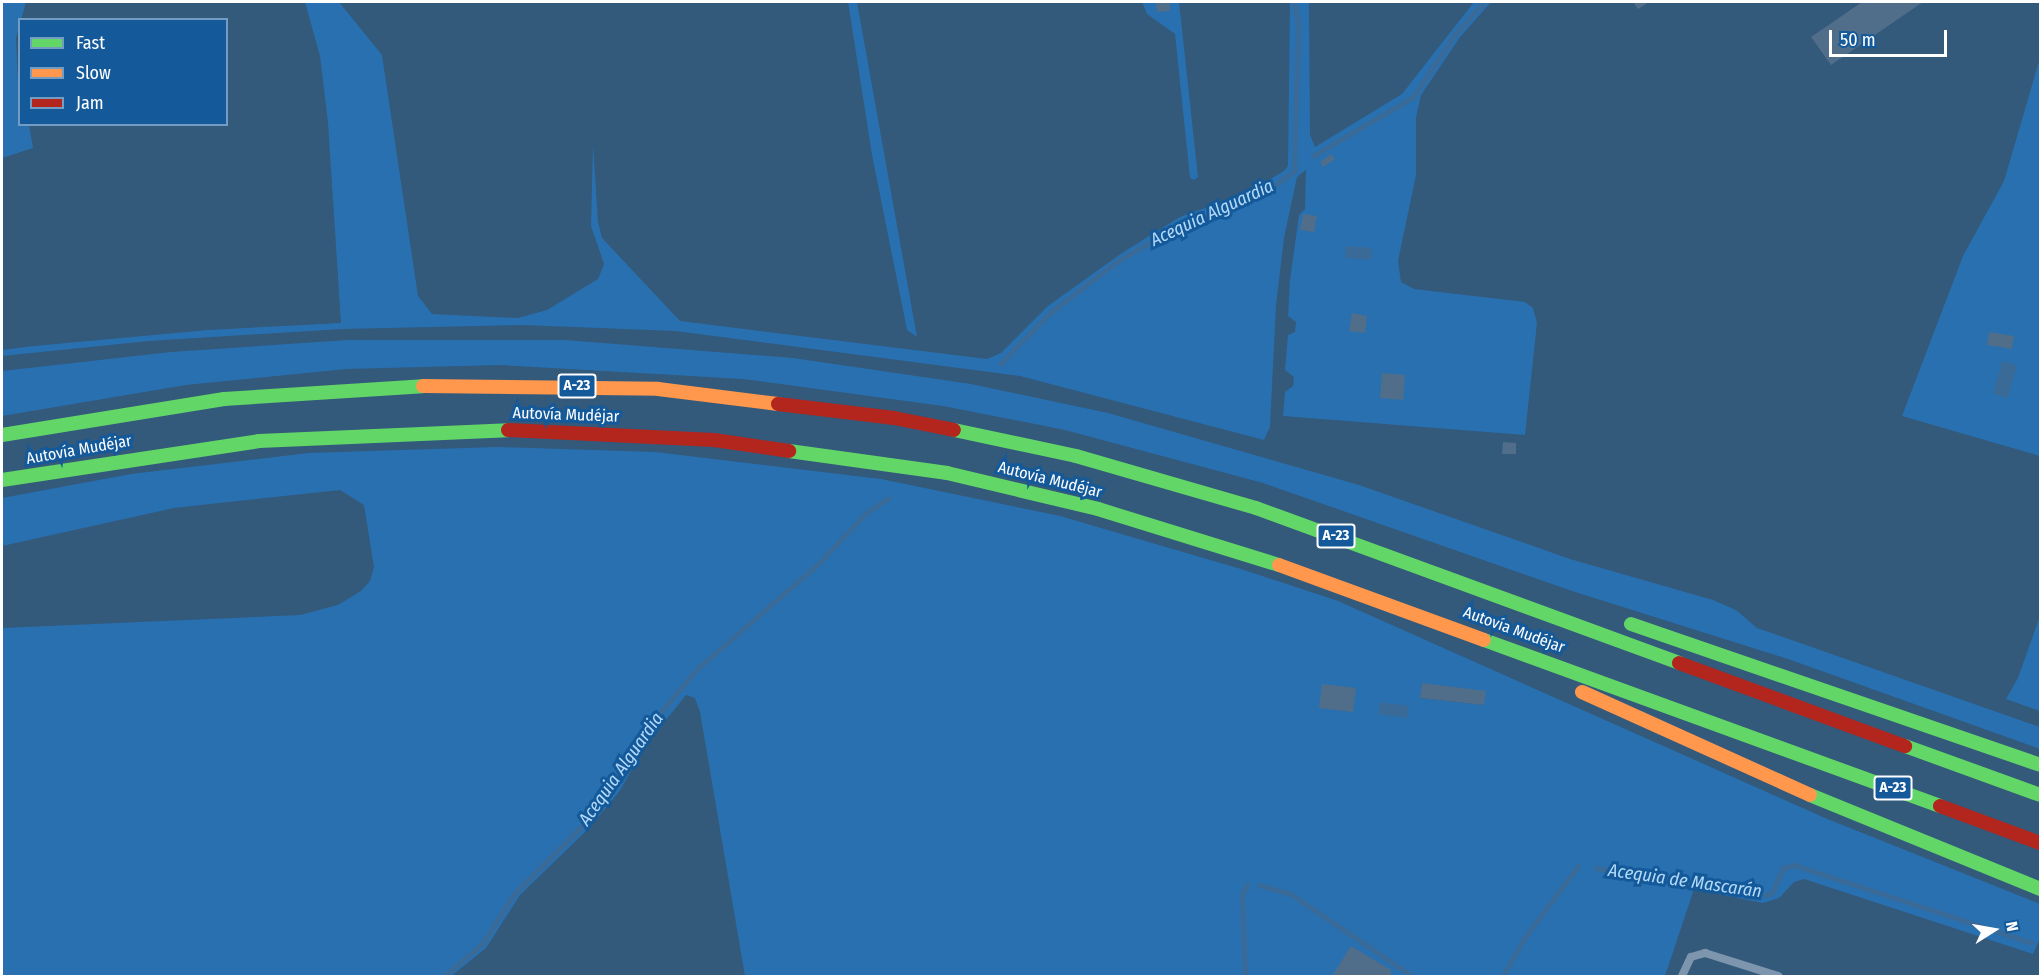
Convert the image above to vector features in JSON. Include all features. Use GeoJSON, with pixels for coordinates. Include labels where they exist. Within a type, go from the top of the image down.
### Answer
{"type":"FeatureCollection","features":[{"type":"Feature","properties":{"kind":"highway","name":"Autovía Mudéjar"},"geometry":{"type":"LineString","coordinates":[[2,435],[224,399],[381,387],[583,386],[732,396],[926,424],[1147,475],[1256,508],[2040,795]]}},
{"type":"Feature","properties":{"kind":"highway","name":"Autovía Mudéjar"},"geometry":{"type":"LineString","coordinates":[[2,480],[180,450],[401,431],[572,431],[791,448],[947,473],[1137,519],[1323,579],[2040,843]]}},
{"type":"Feature","properties":{"kind":"highway"},"geometry":{"type":"LineString","coordinates":[[1522,604],[1544,597]]}},
{"type":"Feature","properties":{"kind":"highway"},"geometry":{"type":"LineString","coordinates":[[1616,620],[2040,765]]}},
{"type":"Feature","properties":{"kind":"highway"},"geometry":{"type":"LineString","coordinates":[[1544,659],[1550,677],[1564,684],[1839,808],[2040,889]]}},
{"type":"Feature","properties":{"kind":"lane"},"geometry":{"type":"LineString","coordinates":[[1682,976],[1691,957],[1705,953],[1778,976]]}},
{"type":"Feature","properties":{"kind":"shaded area"},"geometry":{"type":"Polygon","coordinates":[[[2,2],[26,2],[22,18],[18,18],[16,38],[18,126],[29,126],[33,148],[2,158],[2,2]]]}},
{"type":"Feature","properties":{"kind":"shaded area"},"geometry":{"type":"Polygon","coordinates":[[[305,2],[339,2],[382,55],[418,296],[432,314],[518,318],[547,310],[598,279],[604,264],[591,226],[593,144],[598,222],[602,238],[680,321],[987,359],[1001,353],[1048,306],[1122,253],[1180,217],[1245,194],[1284,171],[1288,166],[1290,2],[1309,2],[1310,135],[1315,147],[1402,94],[1474,2],[1491,2],[1460,37],[1421,95],[1416,118],[1416,175],[1398,261],[1401,282],[1414,289],[1525,302],[1533,308],[1537,323],[1525,435],[1283,416],[1285,392],[1293,386],[1294,377],[1285,370],[1288,335],[1295,332],[1296,322],[1288,316],[1290,280],[1299,215],[1305,209],[1306,170],[1297,177],[1284,238],[1276,305],[1270,427],[1264,440],[1020,376],[675,331],[523,325],[342,329],[149,341],[2,356],[2,350],[34,346],[208,330],[341,323],[328,123],[320,56],[305,2]]]}},
{"type":"Feature","properties":{"kind":"shaded area"},"geometry":{"type":"Polygon","coordinates":[[[848,2],[857,2],[917,337],[907,330],[872,155],[848,2]]]}},
{"type":"Feature","properties":{"kind":"shaded area"},"geometry":{"type":"Polygon","coordinates":[[[1142,2],[1179,2],[1198,177],[1194,180],[1190,178],[1175,34],[1147,14],[1142,2]]]}},
{"type":"Feature","properties":{"kind":"shaded area"},"geometry":{"type":"Polygon","coordinates":[[[2040,58],[2040,456],[1902,416],[1963,256],[2004,181],[2040,58]]]}},
{"type":"Feature","properties":{"kind":"shaded area"},"geometry":{"type":"Polygon","coordinates":[[[1346,246],[1372,248],[1371,260],[1345,258],[1346,246]]]}},
{"type":"Feature","properties":{"kind":"shaded area"},"geometry":{"type":"Polygon","coordinates":[[[348,340],[565,340],[793,358],[971,384],[1108,413],[1359,485],[1570,559],[1713,600],[1736,610],[1757,628],[2040,727],[2040,749],[1788,659],[1572,591],[1263,483],[1065,430],[943,406],[743,379],[500,365],[346,369],[186,385],[2,416],[2,371],[171,352],[348,340]]]}},
{"type":"Feature","properties":{"kind":"shaded area"},"geometry":{"type":"Polygon","coordinates":[[[2002,361],[2017,365],[2008,398],[1993,394],[2002,361]]]}},
{"type":"Feature","properties":{"kind":"shaded area"},"geometry":{"type":"Polygon","coordinates":[[[497,447],[655,452],[881,479],[1060,516],[1241,569],[1338,601],[1825,818],[2040,904],[2040,938],[2033,954],[1804,879],[1794,882],[1779,898],[1763,903],[1694,889],[1665,976],[745,976],[700,712],[695,698],[686,695],[645,746],[619,792],[588,829],[520,895],[486,948],[451,976],[2,976],[2,628],[300,615],[338,605],[361,591],[370,581],[374,567],[364,505],[340,490],[174,508],[2,546],[2,498],[131,474],[308,453],[497,447]],[[1422,684],[1421,698],[1484,705],[1422,684]]]}},
{"type":"Feature","properties":{"kind":"shaded area"},"geometry":{"type":"Polygon","coordinates":[[[2040,616],[2040,711],[2006,699],[2018,678],[2040,616]]]}},
{"type":"Feature","properties":{"kind":"shaded area"},"geometry":{"type":"Polygon","coordinates":[[[1380,702],[1409,706],[1407,718],[1378,714],[1380,702]]]}},
{"type":"Feature","properties":{"kind":"building"},"geometry":{"type":"Polygon","coordinates":[[[1156,2],[1170,2],[1170,11],[1157,12],[1156,2]]]}},
{"type":"Feature","properties":{"kind":"building"},"geometry":{"type":"Polygon","coordinates":[[[1633,2],[1649,2],[1638,9],[1633,2]]]}},
{"type":"Feature","properties":{"kind":"building"},"geometry":{"type":"Polygon","coordinates":[[[1862,2],[1923,2],[1831,65],[1811,37],[1862,2]]]}},
{"type":"Feature","properties":{"kind":"building"},"geometry":{"type":"Polygon","coordinates":[[[1331,154],[1335,159],[1323,167],[1320,162],[1331,154]]]}},
{"type":"Feature","properties":{"kind":"building"},"geometry":{"type":"Polygon","coordinates":[[[1303,214],[1317,216],[1314,232],[1300,230],[1303,214]]]}},
{"type":"Feature","properties":{"kind":"building"},"geometry":{"type":"Polygon","coordinates":[[[1352,313],[1367,316],[1365,333],[1349,331],[1352,313]]]}},
{"type":"Feature","properties":{"kind":"building"},"geometry":{"type":"Polygon","coordinates":[[[1989,332],[2014,336],[2012,349],[1987,345],[1989,332]]]}},
{"type":"Feature","properties":{"kind":"building"},"geometry":{"type":"Polygon","coordinates":[[[1382,373],[1405,375],[1403,400],[1380,398],[1382,373]]]}},
{"type":"Feature","properties":{"kind":"building"},"geometry":{"type":"Polygon","coordinates":[[[1503,442],[1516,443],[1516,454],[1502,454],[1503,442]]]}},
{"type":"Feature","properties":{"kind":"building"},"geometry":{"type":"Polygon","coordinates":[[[1422,683],[1486,691],[1484,705],[1420,698],[1422,683]]]}},
{"type":"Feature","properties":{"kind":"building"},"geometry":{"type":"Polygon","coordinates":[[[1322,684],[1356,688],[1353,712],[1319,708],[1322,684]]]}},
{"type":"Feature","properties":{"kind":"building"},"geometry":{"type":"Polygon","coordinates":[[[1351,946],[1391,970],[1391,976],[1332,976],[1351,946]]]}},
{"type":"Feature","properties":{"kind":"waterway","name":"Acequia Alguardia"},"geometry":{"type":"LineString","coordinates":[[1000,364],[1051,312],[1115,263],[1172,229],[1264,193],[1294,171],[1298,26],[1294,2]]}},
{"type":"Feature","properties":{"kind":"waterway","name":"Acequia Alguardia"},"geometry":{"type":"LineString","coordinates":[[1313,156],[1413,97],[1455,34],[1484,2]]}},
{"type":"Feature","properties":{"kind":"waterway","name":"Acequia Alguardia"},"geometry":{"type":"LineString","coordinates":[[444,976],[482,944],[514,894],[585,823],[619,776],[646,730],[697,669],[817,565],[866,513],[889,498]]}},
{"type":"Feature","properties":{"kind":"waterway","name":"Acequia de Mascarán"},"geometry":{"type":"LineString","coordinates":[[1596,868],[1767,895],[1772,893],[1783,868],[1794,865],[2032,943]]}},
{"type":"Feature","properties":{"kind":"waterway","name":"Acequia de Mascarán"},"geometry":{"type":"LineString","coordinates":[[1503,976],[1523,940],[1578,866]]}},
{"type":"Feature","properties":{"kind":"waterway","name":"Acequia de Mascarán"},"geometry":{"type":"LineString","coordinates":[[1245,976],[1242,896],[1247,885]]}},
{"type":"Feature","properties":{"kind":"waterway","name":"Acequia de Mascarán"},"geometry":{"type":"LineString","coordinates":[[1260,885],[1291,894],[1412,976]]}},
{"type":"Feature","properties":{"kind":"traffic: fast"},"geometry":{"type":"LineString","coordinates":[[2,435],[224,399],[423,386]]}},
{"type":"Feature","properties":{"kind":"traffic: fast"},"geometry":{"type":"LineString","coordinates":[[2,480],[259,441],[508,430]]}},
{"type":"Feature","properties":{"kind":"traffic: fast"},"geometry":{"type":"LineString","coordinates":[[954,430],[1076,456],[1256,508],[1679,663]]}},
{"type":"Feature","properties":{"kind":"traffic: fast"},"geometry":{"type":"LineString","coordinates":[[789,451],[947,473],[1098,509],[1279,565]]}},
{"type":"Feature","properties":{"kind":"traffic: fast"},"geometry":{"type":"LineString","coordinates":[[1631,624],[2040,765]]}},
{"type":"Feature","properties":{"kind":"traffic: fast"},"geometry":{"type":"LineString","coordinates":[[1484,640],[1940,806]]}},
{"type":"Feature","properties":{"kind":"traffic: fast"},"geometry":{"type":"LineString","coordinates":[[1905,746],[2040,795]]}},
{"type":"Feature","properties":{"kind":"traffic: fast"},"geometry":{"type":"LineString","coordinates":[[1810,795],[2040,889]]}},
{"type":"Feature","properties":{"kind":"traffic: slow"},"geometry":{"type":"LineString","coordinates":[[423,386],[658,389],[778,404]]}},
{"type":"Feature","properties":{"kind":"traffic: slow"},"geometry":{"type":"LineString","coordinates":[[1279,565],[1484,640]]}},
{"type":"Feature","properties":{"kind":"traffic: slow"},"geometry":{"type":"LineString","coordinates":[[1582,692],[1810,795]]}},
{"type":"Feature","properties":{"kind":"traffic: jam"},"geometry":{"type":"LineString","coordinates":[[778,404],[894,418],[954,430]]}},
{"type":"Feature","properties":{"kind":"traffic: jam"},"geometry":{"type":"LineString","coordinates":[[508,430],[714,440],[789,451]]}},
{"type":"Feature","properties":{"kind":"traffic: jam"},"geometry":{"type":"LineString","coordinates":[[1679,663],[1905,746]]}},
{"type":"Feature","properties":{"kind":"traffic: jam"},"geometry":{"type":"LineString","coordinates":[[1940,806],[2040,843]]}}]}
